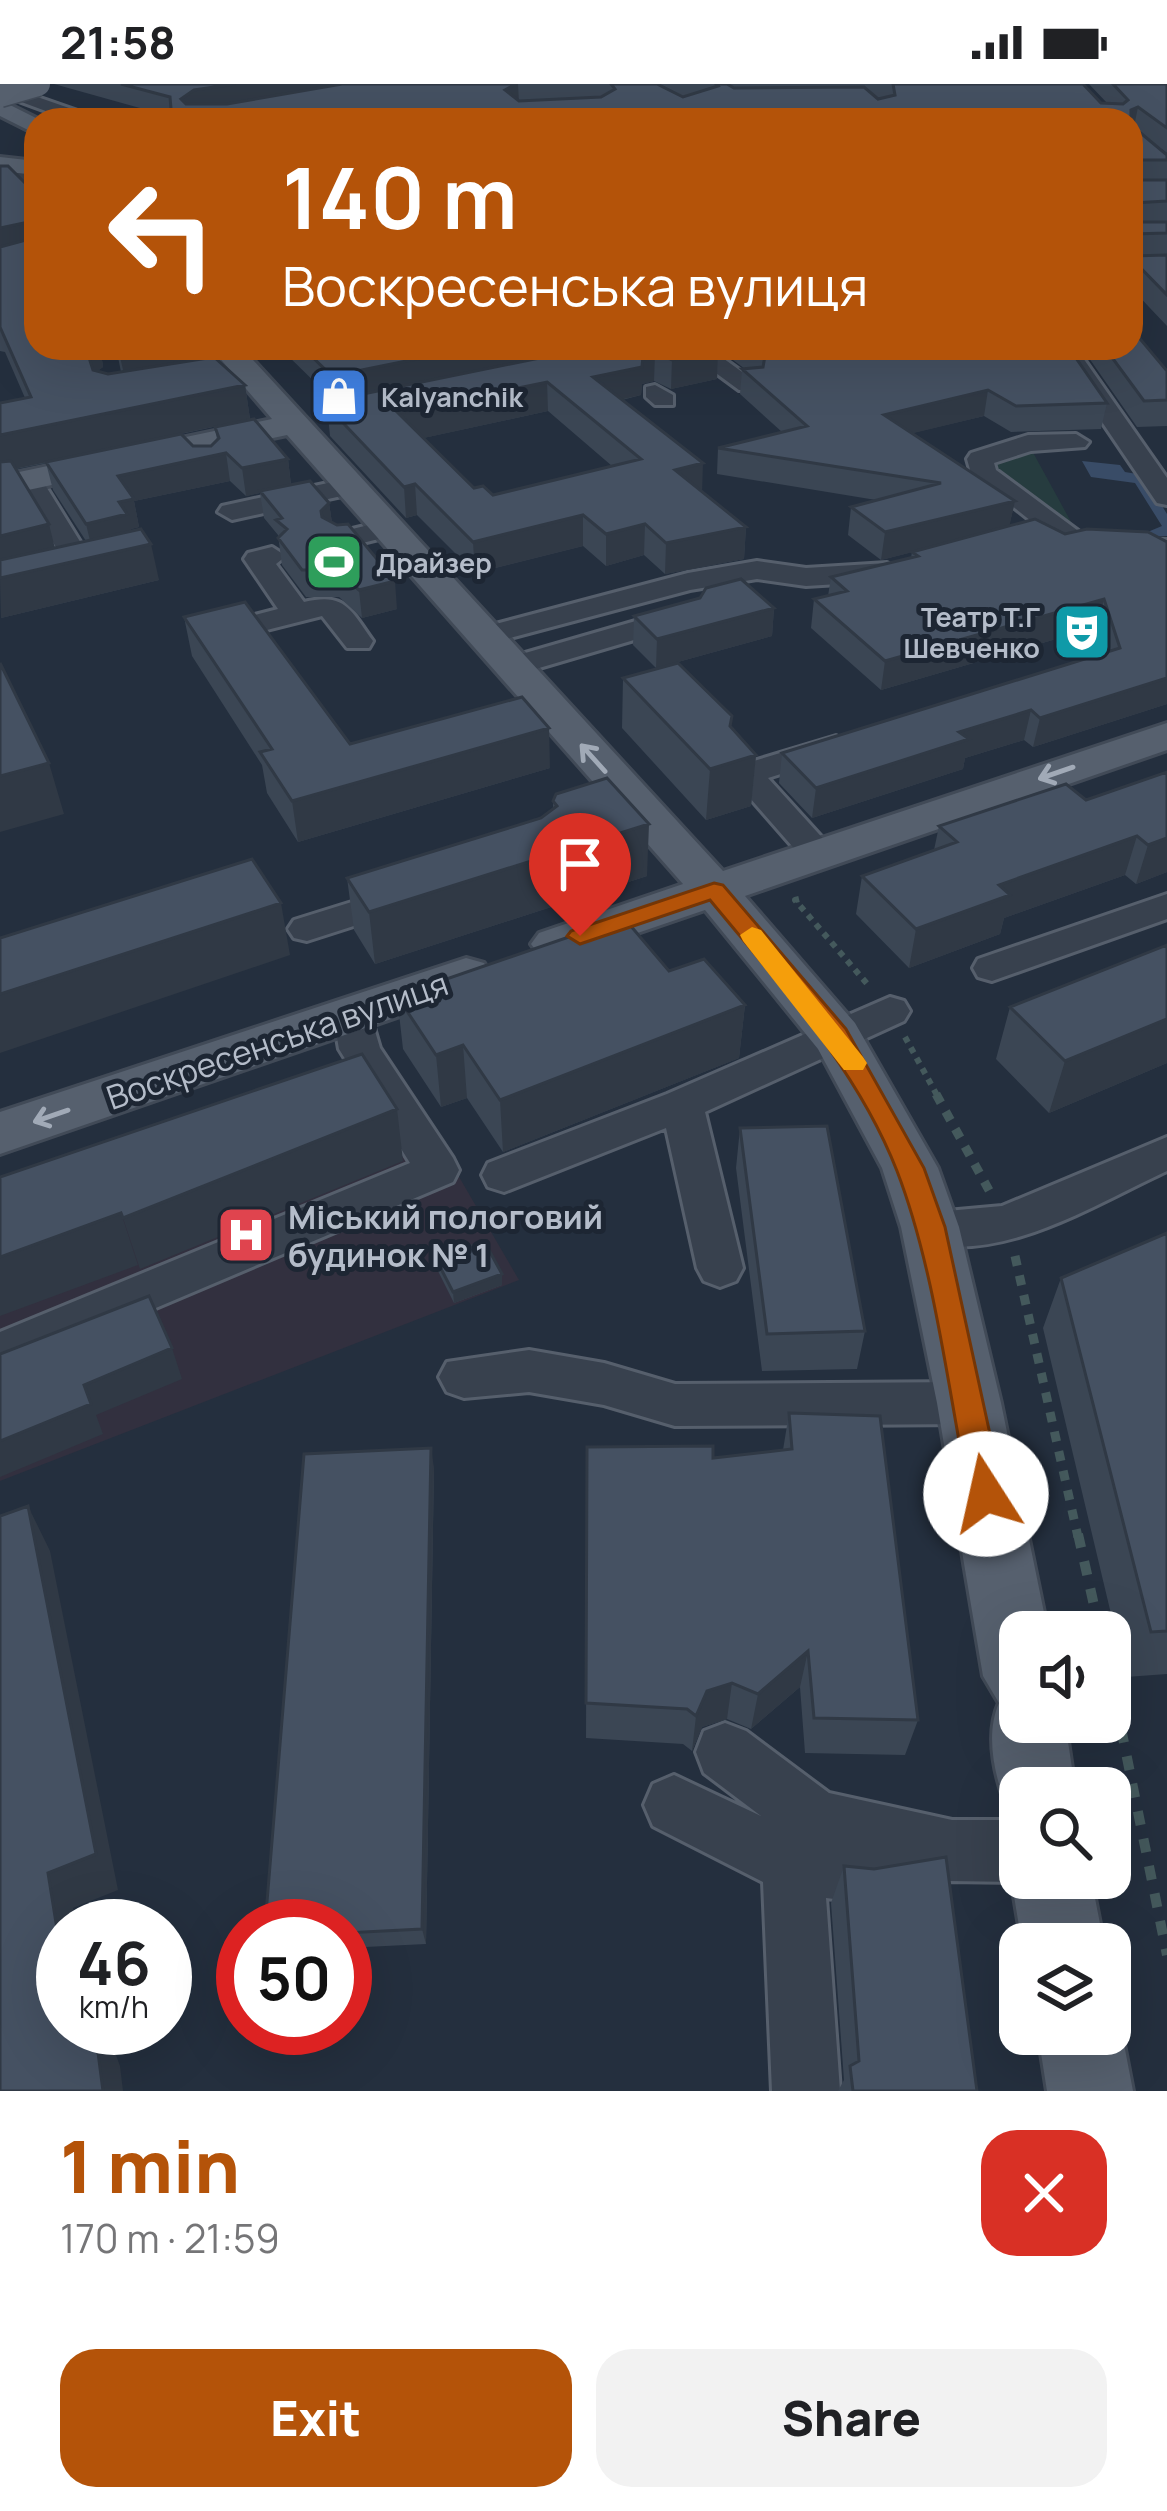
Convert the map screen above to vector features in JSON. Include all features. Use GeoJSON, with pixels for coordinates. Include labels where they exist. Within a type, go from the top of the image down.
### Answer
{"type":"FeatureCollection","features":[{"type":"Feature","properties":{"kind":"main road"},"geometry":{"type":"LineString","coordinates":[[9,107],[38,84]]}},
{"type":"Feature","properties":{"kind":"main road"},"geometry":{"type":"LineString","coordinates":[[233,367],[317,420],[351,486],[365,534],[498,651],[619,810],[714,890],[837,1036],[901,1149],[930,1227],[1008,1611]]}},
{"type":"Feature","properties":{"kind":"main road"},"geometry":{"type":"LineString","coordinates":[[15,483],[199,455],[317,420]]}},
{"type":"Feature","properties":{"kind":"main road","name":"Воскресенська вулиця"},"geometry":{"type":"LineString","coordinates":[[0,1133],[714,890],[818,873],[1167,736]]}},
{"type":"Feature","properties":{"kind":"main road"},"geometry":{"type":"LineString","coordinates":[[1084,2055],[1090,2091]]}},
{"type":"Feature","properties":{"kind":"street"},"geometry":{"type":"LineString","coordinates":[[712,360],[748,385]]}},
{"type":"Feature","properties":{"kind":"street"},"geometry":{"type":"LineString","coordinates":[[1072,360],[1167,497]]}},
{"type":"Feature","properties":{"kind":"street"},"geometry":{"type":"LineString","coordinates":[[1069,547],[984,472],[980,459],[1028,443],[1076,442]]}},
{"type":"Feature","properties":{"kind":"street"},"geometry":{"type":"LineString","coordinates":[[15,483],[72,571],[120,560]]}},
{"type":"Feature","properties":{"kind":"street"},"geometry":{"type":"LineString","coordinates":[[232,512],[351,486]]}},
{"type":"Feature","properties":{"kind":"street"},"geometry":{"type":"LineString","coordinates":[[1009,538],[1030,532],[1069,547],[1167,548]]}},
{"type":"Feature","properties":{"kind":"street"},"geometry":{"type":"LineString","coordinates":[[272,556],[258,559],[296,614]]}},
{"type":"Feature","properties":{"kind":"street"},"geometry":{"type":"LineString","coordinates":[[498,651],[688,582],[757,570],[806,577],[880,574],[922,562]]}},
{"type":"Feature","properties":{"kind":"street"},"geometry":{"type":"LineString","coordinates":[[207,636],[329,605],[358,641]]}},
{"type":"Feature","properties":{"kind":"street"},"geometry":{"type":"LineString","coordinates":[[498,651],[686,616]]}},
{"type":"Feature","properties":{"kind":"street"},"geometry":{"type":"LineString","coordinates":[[818,873],[746,774],[869,735]]}},
{"type":"Feature","properties":{"kind":"street"},"geometry":{"type":"LineString","coordinates":[[307,929],[443,884]]}},
{"type":"Feature","properties":{"kind":"street"},"geometry":{"type":"LineString","coordinates":[[992,968],[1167,906]]}},
{"type":"Feature","properties":{"kind":"street"},"geometry":{"type":"LineString","coordinates":[[504,1175],[682,1105],[890,1011]]}},
{"type":"Feature","properties":{"kind":"street"},"geometry":{"type":"LineString","coordinates":[[0,1354],[437,1170],[360,1049],[353,1015]]}},
{"type":"Feature","properties":{"kind":"street"},"geometry":{"type":"LineString","coordinates":[[682,1105],[720,1268]]}},
{"type":"Feature","properties":{"kind":"street"},"geometry":{"type":"LineString","coordinates":[[930,1227],[1007,1223],[1167,1153]]}},
{"type":"Feature","properties":{"kind":"street"},"geometry":{"type":"LineString","coordinates":[[464,1377],[529,1371],[604,1384],[675,1405],[969,1403]]}},
{"type":"Feature","properties":{"kind":"street"},"geometry":{"type":"LineString","coordinates":[[725,1752],[816,1820],[952,1851],[999,1852]]}},
{"type":"Feature","properties":{"kind":"street"},"geometry":{"type":"LineString","coordinates":[[674,1805],[793,1864],[859,1871],[952,1851]]}},
{"type":"Feature","properties":{"kind":"street"},"geometry":{"type":"LineString","coordinates":[[793,1864],[806,2091]]}},
{"type":"Feature","properties":{"kind":"path"},"geometry":{"type":"LineString","coordinates":[[818,873],[795,900],[890,1011],[1007,1223],[1095,1611]]}},
{"type":"Feature","properties":{"kind":"path"},"geometry":{"type":"LineString","coordinates":[[1124,1743],[1167,1955]]}},
{"type":"Feature","properties":{"kind":"shaded area","name":"Міський пологовий будинок № 1"},"geometry":{"type":"Polygon","coordinates":[[[387,1053],[519,1280],[0,1481],[0,1190],[387,1053]]]}},
{"type":"Feature","properties":{"kind":"green space"},"geometry":{"type":"Polygon","coordinates":[[[1030,447],[1076,531],[997,476],[992,460],[1030,447]]]}},
{"type":"Feature","properties":{"kind":"water"},"geometry":{"type":"Polygon","coordinates":[[[1082,461],[1120,465],[1125,472],[1143,475],[1167,514],[1167,536],[1123,537],[1119,530],[1150,531],[1162,526],[1135,483],[1091,477],[1082,461]]]}},
{"type":"Feature","properties":{"kind":"building"},"geometry":{"type":"Polygon","coordinates":[[[121,84],[235,84],[194,90],[181,99],[186,104],[227,104],[342,84],[516,84],[505,90],[519,101],[601,97],[615,89],[611,84],[657,84],[683,97],[716,84],[734,88],[864,87],[878,99],[895,95],[893,84],[1083,84],[1101,103],[1123,104],[1128,100],[1113,84],[1167,84],[1167,128],[1138,107],[171,108],[170,97],[121,84]]]}},
{"type":"Feature","properties":{"kind":"building"},"geometry":{"type":"Polygon","coordinates":[[[1143,135],[1167,155],[1167,160],[1143,160],[1143,135]]]}},
{"type":"Feature","properties":{"kind":"building"},"geometry":{"type":"Polygon","coordinates":[[[0,166],[8,166],[24,182],[24,223],[0,228],[0,166]]]}},
{"type":"Feature","properties":{"kind":"building"},"geometry":{"type":"Polygon","coordinates":[[[1143,180],[1167,180],[1167,201],[1143,202],[1143,180]]]}},
{"type":"Feature","properties":{"kind":"building"},"geometry":{"type":"Polygon","coordinates":[[[1143,222],[1167,222],[1167,233],[1143,234],[1143,222]]]}},
{"type":"Feature","properties":{"kind":"building"},"geometry":{"type":"Polygon","coordinates":[[[24,240],[24,360],[90,360],[93,370],[108,374],[217,360],[245,385],[0,435],[0,403],[31,397],[0,327],[0,247],[24,240]]]}},
{"type":"Feature","properties":{"kind":"building"},"geometry":{"type":"Polygon","coordinates":[[[1167,255],[1167,295],[1143,270],[1143,256],[1167,255]]]}},
{"type":"Feature","properties":{"kind":"building"},"geometry":{"type":"Polygon","coordinates":[[[1143,342],[1167,371],[1167,400],[1144,401],[1114,360],[1143,360],[1143,342]]]}},
{"type":"Feature","properties":{"kind":"building"},"geometry":{"type":"Polygon","coordinates":[[[315,360],[411,360],[332,376],[315,360]]]}},
{"type":"Feature","properties":{"kind":"building"},"geometry":{"type":"Polygon","coordinates":[[[530,360],[643,360],[642,367],[593,377],[703,463],[675,470],[746,527],[666,543],[645,524],[606,534],[583,515],[473,542],[415,484],[404,487],[327,406],[362,399],[358,395],[530,360]],[[547,382],[398,413],[474,488],[483,486],[493,495],[641,459],[547,382]]]}},
{"type":"Feature","properties":{"kind":"building"},"geometry":{"type":"Polygon","coordinates":[[[764,360],[1077,360],[1107,403],[1016,406],[988,390],[884,415],[1015,501],[885,532],[851,507],[941,483],[718,448],[807,426],[742,369],[763,367],[764,360]]]}},
{"type":"Feature","properties":{"kind":"building"},"geometry":{"type":"Polygon","coordinates":[[[254,419],[288,459],[242,468],[226,453],[118,476],[134,499],[119,502],[127,514],[86,524],[46,462],[181,434],[193,446],[211,446],[219,438],[215,427],[254,419]]]}},
{"type":"Feature","properties":{"kind":"building"},"geometry":{"type":"Polygon","coordinates":[[[11,461],[49,524],[0,536],[0,462],[11,461]]]}},
{"type":"Feature","properties":{"kind":"building"},"geometry":{"type":"Polygon","coordinates":[[[310,481],[329,503],[322,517],[337,525],[348,524],[395,581],[359,590],[336,570],[302,570],[278,538],[287,529],[276,520],[282,518],[260,491],[310,481]]]}},
{"type":"Feature","properties":{"kind":"building"},"geometry":{"type":"Polygon","coordinates":[[[1035,519],[1065,534],[1087,529],[1148,532],[1167,542],[1167,678],[1040,718],[1031,710],[959,732],[969,739],[816,788],[782,753],[1120,648],[1104,599],[885,661],[814,599],[847,591],[831,577],[1035,519]]]}},
{"type":"Feature","properties":{"kind":"building"},"geometry":{"type":"Polygon","coordinates":[[[141,529],[151,544],[0,578],[0,560],[141,529]]]}},
{"type":"Feature","properties":{"kind":"building"},"geometry":{"type":"Polygon","coordinates":[[[741,579],[774,608],[657,639],[634,616],[700,598],[706,588],[741,579]]]}},
{"type":"Feature","properties":{"kind":"building"},"geometry":{"type":"Polygon","coordinates":[[[245,602],[350,744],[522,697],[549,728],[292,801],[260,752],[272,749],[184,617],[245,602]]]}},
{"type":"Feature","properties":{"kind":"building"},"geometry":{"type":"Polygon","coordinates":[[[0,663],[49,763],[0,776],[0,663]]]}},
{"type":"Feature","properties":{"kind":"building"},"geometry":{"type":"Polygon","coordinates":[[[678,663],[732,716],[730,726],[756,755],[710,769],[623,678],[678,663]]]}},
{"type":"Feature","properties":{"kind":"building"},"geometry":{"type":"Polygon","coordinates":[[[1167,772],[1167,838],[1148,845],[1137,836],[999,885],[1010,895],[916,929],[862,876],[957,842],[939,826],[1066,784],[1086,800],[1167,772]]]}},
{"type":"Feature","properties":{"kind":"building"},"geometry":{"type":"Polygon","coordinates":[[[607,778],[649,824],[369,912],[347,878],[541,818],[557,806],[556,794],[607,778]]]}},
{"type":"Feature","properties":{"kind":"building"},"geometry":{"type":"Polygon","coordinates":[[[252,859],[281,903],[0,994],[0,938],[252,859]]]}},
{"type":"Feature","properties":{"kind":"building"},"geometry":{"type":"Polygon","coordinates":[[[624,918],[669,971],[704,959],[745,1005],[500,1100],[463,1045],[436,1055],[397,996],[624,918]]]}},
{"type":"Feature","properties":{"kind":"building"},"geometry":{"type":"Polygon","coordinates":[[[1167,945],[1167,1019],[1065,1061],[1010,1007],[1167,945]]]}},
{"type":"Feature","properties":{"kind":"building"},"geometry":{"type":"Polygon","coordinates":[[[362,1054],[397,1109],[123,1218],[121,1213],[0,1257],[0,1177],[362,1054]]]}},
{"type":"Feature","properties":{"kind":"building"},"geometry":{"type":"Polygon","coordinates":[[[827,1126],[865,1331],[767,1334],[740,1128],[827,1126]]]}},
{"type":"Feature","properties":{"kind":"building"},"geometry":{"type":"Polygon","coordinates":[[[1167,1233],[1167,1631],[1151,1632],[1061,1278],[1167,1233]]]}},
{"type":"Feature","properties":{"kind":"building"},"geometry":{"type":"Polygon","coordinates":[[[484,1241],[502,1274],[453,1292],[436,1259],[484,1241]]]}},
{"type":"Feature","properties":{"kind":"building"},"geometry":{"type":"Polygon","coordinates":[[[149,1296],[172,1348],[84,1385],[91,1404],[0,1441],[0,1354],[149,1296]]]}},
{"type":"Feature","properties":{"kind":"building"},"geometry":{"type":"Polygon","coordinates":[[[789,1413],[880,1416],[918,1720],[814,1718],[808,1651],[758,1694],[732,1683],[707,1691],[696,1716],[687,1709],[586,1703],[587,1447],[713,1446],[713,1458],[792,1449],[789,1413]]]}},
{"type":"Feature","properties":{"kind":"building"},"geometry":{"type":"Polygon","coordinates":[[[431,1448],[422,1929],[372,1932],[372,1899],[267,1899],[304,1454],[431,1448]]]}},
{"type":"Feature","properties":{"kind":"building"},"geometry":{"type":"Polygon","coordinates":[[[28,1506],[96,1854],[48,1873],[52,1899],[36,1899],[36,2055],[98,2055],[103,2091],[0,2091],[0,1516],[28,1506]]]}},
{"type":"Feature","properties":{"kind":"building"},"geometry":{"type":"Polygon","coordinates":[[[946,1857],[977,2091],[853,2091],[850,2066],[859,2061],[844,1866],[874,1869],[946,1857]]]}},
{"type":"Feature","properties":{"kind":"tram line"},"geometry":{"type":"LineString","coordinates":[[1143,137],[1167,150]]}},
{"type":"Feature","properties":{"kind":"slow traffic"},"geometry":{"type":"LineString","coordinates":[[752,935],[854,1063]]}},
{"type":"Feature","properties":{"kind":"place","name":"Kalyanchik"},"geometry":{"type":"Point","coordinates":[339,396]}},
{"type":"Feature","properties":{"kind":"place","name":"Драйзер"},"geometry":{"type":"Point","coordinates":[334,562]}},
{"type":"Feature","properties":{"kind":"place","name":"Театр Т.Г Шевченко"},"geometry":{"type":"Point","coordinates":[1082,632]}},
{"type":"Feature","properties":{"kind":"place","name":"Міський пологовий будинок № 1"},"geometry":{"type":"Point","coordinates":[246,1235]}},
{"type":"Feature","properties":{"kind":"route"},"geometry":{"type":"LineString","coordinates":[[580,936],[714,890],[837,1036],[883,1112],[910,1168],[930,1227],[986,1494]]}}]}
